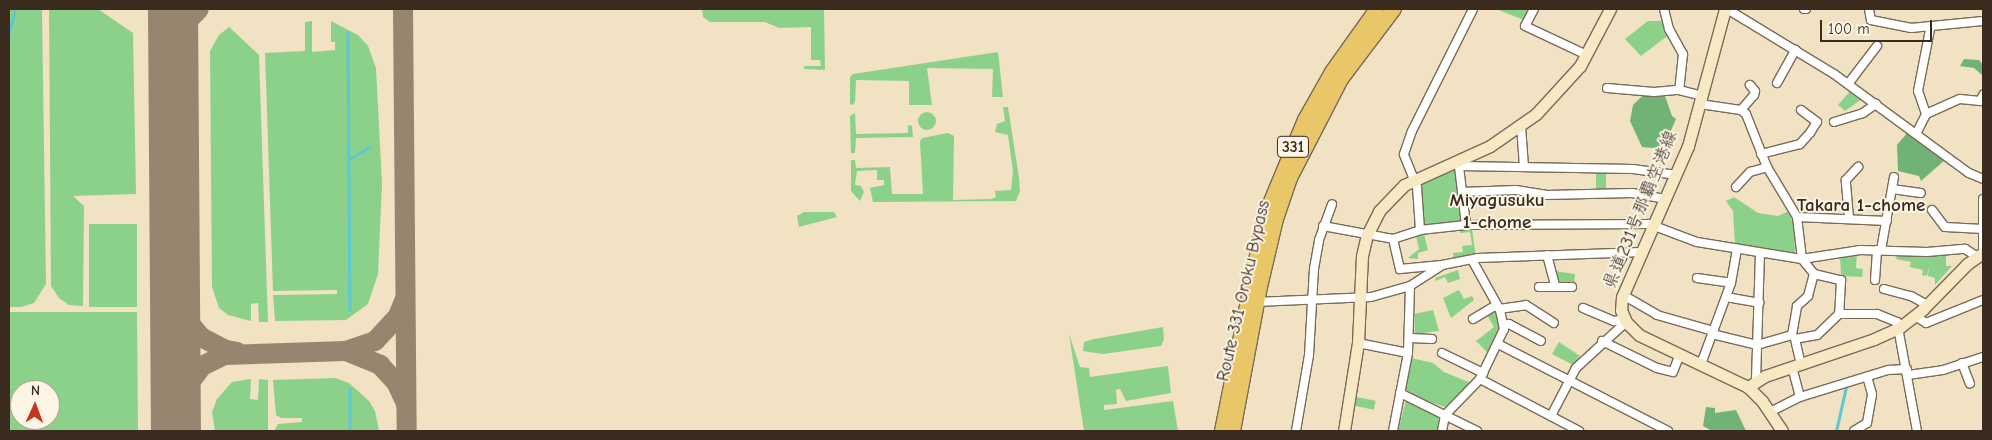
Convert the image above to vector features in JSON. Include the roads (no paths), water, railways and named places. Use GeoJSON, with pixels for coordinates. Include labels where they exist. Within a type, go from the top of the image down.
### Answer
{"type":"FeatureCollection","features":[{"type":"Feature","properties":{"kind":"highway","name":"Route 331 Oroku Bypass"},"geometry":{"type":"LineString","coordinates":[[1233,431],[1265,216],[1285,165],[1332,72],[1377,9]]}},
{"type":"Feature","properties":{"kind":"highway","name":"Route 331 Oroku Bypass"},"geometry":{"type":"LineString","coordinates":[[1222,431],[1252,302],[1276,219],[1315,126],[1341,78],[1394,9]]}},
{"type":"Feature","properties":{"kind":"street"},"geometry":{"type":"LineString","coordinates":[[1420,230],[1414,180],[1404,162],[1406,146],[1472,9]]}},
{"type":"Feature","properties":{"kind":"street"},"geometry":{"type":"LineString","coordinates":[[1534,9],[1525,26],[1587,55]]}},
{"type":"Feature","properties":{"kind":"street"},"geometry":{"type":"LineString","coordinates":[[1344,431],[1358,343],[1362,256],[1367,235],[1387,201],[1414,180],[1490,146],[1521,126],[1548,103],[1587,55],[1610,9]]}},
{"type":"Feature","properties":{"kind":"street"},"geometry":{"type":"LineString","coordinates":[[1664,9],[1669,30],[1683,54],[1679,90]]}},
{"type":"Feature","properties":{"kind":"street"},"geometry":{"type":"LineString","coordinates":[[1726,9],[1796,50],[1848,84],[1969,173],[1983,179]]}},
{"type":"Feature","properties":{"kind":"street","name":"県道231号那覇空港線"},"geometry":{"type":"LineString","coordinates":[[1625,321],[1621,303],[1623,295],[1677,175],[1701,100],[1726,9]]}},
{"type":"Feature","properties":{"kind":"street"},"geometry":{"type":"LineString","coordinates":[[1869,9],[1871,20],[1911,28],[1930,29],[1983,21]]}},
{"type":"Feature","properties":{"kind":"street"},"geometry":{"type":"LineString","coordinates":[[1926,114],[1918,91],[1930,29]]}},
{"type":"Feature","properties":{"kind":"street"},"geometry":{"type":"LineString","coordinates":[[1848,84],[1877,46]]}},
{"type":"Feature","properties":{"kind":"street"},"geometry":{"type":"LineString","coordinates":[[1777,83],[1796,50]]}},
{"type":"Feature","properties":{"kind":"street"},"geometry":{"type":"LineString","coordinates":[[1741,110],[1754,95],[1755,91],[1750,85]]}},
{"type":"Feature","properties":{"kind":"street"},"geometry":{"type":"LineString","coordinates":[[1607,88],[1654,92],[1679,90],[1701,100],[1741,110]]}},
{"type":"Feature","properties":{"kind":"street"},"geometry":{"type":"LineString","coordinates":[[1916,134],[1926,114],[1960,99],[1980,101],[1983,95]]}},
{"type":"Feature","properties":{"kind":"street"},"geometry":{"type":"LineString","coordinates":[[1834,122],[1863,113],[1876,104]]}},
{"type":"Feature","properties":{"kind":"street"},"geometry":{"type":"LineString","coordinates":[[1623,295],[1657,315],[1757,345],[1793,337],[1817,335],[1839,314],[1841,280],[1814,274],[1802,259],[1797,217],[1767,167],[1741,110]]}},
{"type":"Feature","properties":{"kind":"street"},"geometry":{"type":"LineString","coordinates":[[1761,154],[1800,144],[1817,122],[1801,110]]}},
{"type":"Feature","properties":{"kind":"street"},"geometry":{"type":"LineString","coordinates":[[1521,126],[1524,167]]}},
{"type":"Feature","properties":{"kind":"street"},"geometry":{"type":"LineString","coordinates":[[1466,226],[1459,166],[1633,169],[1677,175]]}},
{"type":"Feature","properties":{"kind":"street"},"geometry":{"type":"LineString","coordinates":[[1736,188],[1750,172],[1767,167]]}},
{"type":"Feature","properties":{"kind":"street"},"geometry":{"type":"LineString","coordinates":[[1848,218],[1846,180],[1858,167]]}},
{"type":"Feature","properties":{"kind":"street"},"geometry":{"type":"LineString","coordinates":[[1875,280],[1879,250],[1894,177]]}},
{"type":"Feature","properties":{"kind":"street"},"geometry":{"type":"LineString","coordinates":[[1892,189],[1921,193]]}},
{"type":"Feature","properties":{"kind":"street"},"geometry":{"type":"LineString","coordinates":[[1462,192],[1516,190],[1546,195],[1632,193],[1666,199]]}},
{"type":"Feature","properties":{"kind":"street"},"geometry":{"type":"LineString","coordinates":[[1752,383],[1898,328],[1915,316],[1981,254],[1983,199]]}},
{"type":"Feature","properties":{"kind":"street"},"geometry":{"type":"LineString","coordinates":[[1296,431],[1309,355],[1314,269],[1323,226],[1332,204]]}},
{"type":"Feature","properties":{"kind":"street"},"geometry":{"type":"LineString","coordinates":[[1932,210],[1945,228],[1983,229]]}},
{"type":"Feature","properties":{"kind":"street"},"geometry":{"type":"LineString","coordinates":[[1797,217],[1886,221]]}},
{"type":"Feature","properties":{"kind":"street"},"geometry":{"type":"LineString","coordinates":[[1323,226],[1393,239],[1420,230],[1466,226],[1549,222],[1648,224],[1690,240],[1760,254],[1802,259],[1879,250],[1927,252],[1965,250],[1981,254]]}},
{"type":"Feature","properties":{"kind":"street"},"geometry":{"type":"LineString","coordinates":[[1393,239],[1400,269],[1472,260],[1642,252]]}},
{"type":"Feature","properties":{"kind":"street"},"geometry":{"type":"LineString","coordinates":[[1701,364],[1731,282],[1737,250]]}},
{"type":"Feature","properties":{"kind":"street"},"geometry":{"type":"LineString","coordinates":[[1752,383],[1757,345],[1760,254]]}},
{"type":"Feature","properties":{"kind":"street"},"geometry":{"type":"LineString","coordinates":[[1547,255],[1555,285]]}},
{"type":"Feature","properties":{"kind":"street"},"geometry":{"type":"LineString","coordinates":[[1442,431],[1445,415],[1481,376],[1498,344],[1504,325],[1497,307],[1472,260]]}},
{"type":"Feature","properties":{"kind":"street"},"geometry":{"type":"LineString","coordinates":[[1252,302],[1360,298],[1410,286],[1442,265]]}},
{"type":"Feature","properties":{"kind":"street"},"geometry":{"type":"LineString","coordinates":[[1800,397],[1793,337],[1796,306],[1808,296],[1814,274]]}},
{"type":"Feature","properties":{"kind":"street"},"geometry":{"type":"LineString","coordinates":[[1697,278],[1731,282]]}},
{"type":"Feature","properties":{"kind":"street"},"geometry":{"type":"LineString","coordinates":[[1539,287],[1555,285],[1572,287]]}},
{"type":"Feature","properties":{"kind":"street"},"geometry":{"type":"LineString","coordinates":[[1393,431],[1411,338],[1410,286]]}},
{"type":"Feature","properties":{"kind":"street"},"geometry":{"type":"LineString","coordinates":[[1884,289],[1911,296],[1927,305]]}},
{"type":"Feature","properties":{"kind":"street"},"geometry":{"type":"LineString","coordinates":[[1726,297],[1759,303]]}},
{"type":"Feature","properties":{"kind":"street"},"geometry":{"type":"LineString","coordinates":[[1915,316],[1926,323],[1983,300]]}},
{"type":"Feature","properties":{"kind":"street"},"geometry":{"type":"LineString","coordinates":[[1473,320],[1497,307],[1526,305],[1554,323]]}},
{"type":"Feature","properties":{"kind":"street"},"geometry":{"type":"LineString","coordinates":[[1583,308],[1614,321],[1625,321],[1640,335],[1701,364],[1752,383],[1782,431]]}},
{"type":"Feature","properties":{"kind":"street"},"geometry":{"type":"LineString","coordinates":[[1839,314],[1877,314],[1896,321],[1908,372],[1917,431]]}},
{"type":"Feature","properties":{"kind":"street"},"geometry":{"type":"LineString","coordinates":[[1551,416],[1584,358],[1625,321]]}},
{"type":"Feature","properties":{"kind":"street"},"geometry":{"type":"LineString","coordinates":[[1504,325],[1509,324],[1541,341]]}},
{"type":"Feature","properties":{"kind":"street"},"geometry":{"type":"LineString","coordinates":[[1411,338],[1432,339]]}},
{"type":"Feature","properties":{"kind":"street"},"geometry":{"type":"LineString","coordinates":[[1602,341],[1657,368],[1673,372],[1680,354]]}},
{"type":"Feature","properties":{"kind":"street"},"geometry":{"type":"LineString","coordinates":[[1358,343],[1408,353]]}},
{"type":"Feature","properties":{"kind":"street"},"geometry":{"type":"LineString","coordinates":[[1498,344],[1668,431]]}},
{"type":"Feature","properties":{"kind":"street"},"geometry":{"type":"LineString","coordinates":[[1442,353],[1579,431]]}},
{"type":"Feature","properties":{"kind":"street"},"geometry":{"type":"LineString","coordinates":[[1770,412],[1800,397],[1888,370],[1908,372],[1962,363],[1983,357]]}},
{"type":"Feature","properties":{"kind":"street"},"geometry":{"type":"LineString","coordinates":[[1962,363],[1970,384]]}},
{"type":"Feature","properties":{"kind":"street"},"geometry":{"type":"LineString","coordinates":[[1854,431],[1867,423],[1872,394],[1867,377]]}},
{"type":"Feature","properties":{"kind":"street"},"geometry":{"type":"LineString","coordinates":[[1400,393],[1477,431]]}},
{"type":"Feature","properties":{"kind":"waterway"},"geometry":{"type":"LineString","coordinates":[[9,33],[15,9]]}},
{"type":"Feature","properties":{"kind":"waterway"},"geometry":{"type":"LineString","coordinates":[[348,33],[350,310]]}},
{"type":"Feature","properties":{"kind":"waterway"},"geometry":{"type":"LineString","coordinates":[[349,159],[370,147]]}},
{"type":"Feature","properties":{"kind":"waterway"},"geometry":{"type":"LineString","coordinates":[[1836,431],[1846,387]]}},
{"type":"Feature","properties":{"kind":"waterway"},"geometry":{"type":"LineString","coordinates":[[350,389],[350,431]]}},
{"type":"Feature","properties":{"kind":"district","name":"Takara 1-chome"},"geometry":{"type":"Point","coordinates":[1861,206]}},
{"type":"Feature","properties":{"kind":"district","name":"Miyagusuku 1-chome"},"geometry":{"type":"Point","coordinates":[1497,212]}}]}
